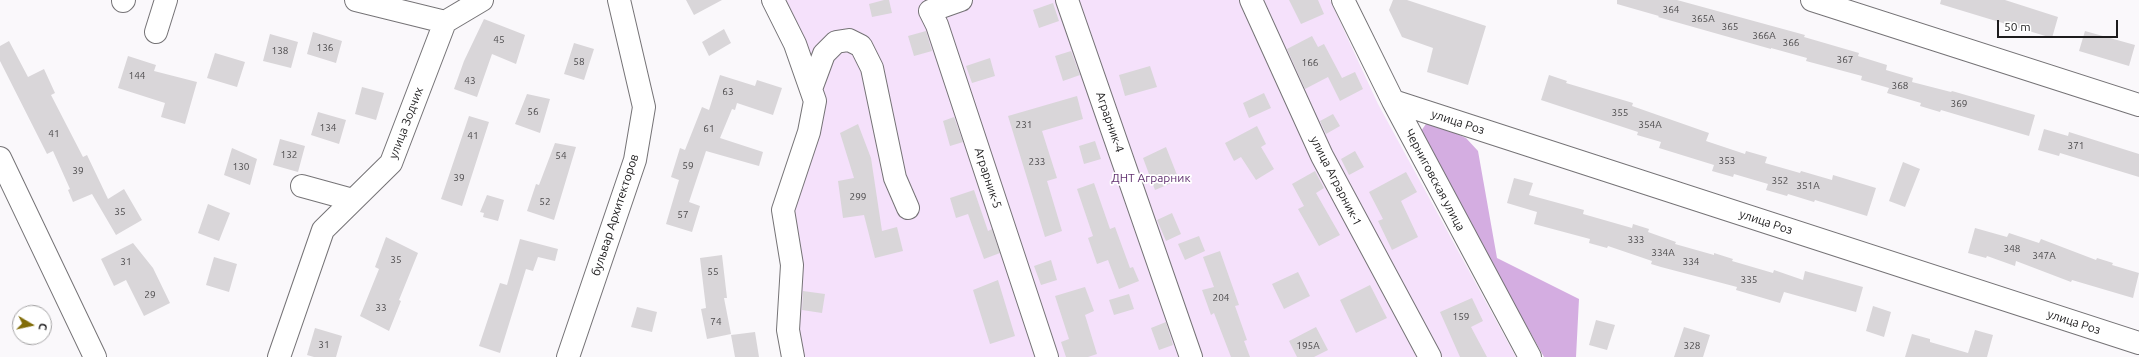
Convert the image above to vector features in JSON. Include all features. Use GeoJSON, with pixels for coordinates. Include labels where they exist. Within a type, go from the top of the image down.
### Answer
{"type":"FeatureCollection","features":[{"type":"Feature","properties":{"kind":"street"},"geometry":{"type":"LineString","coordinates":[[156,32],[166,0]]}},
{"type":"Feature","properties":{"kind":"street"},"geometry":{"type":"LineString","coordinates":[[356,0],[445,22],[482,0]]}},
{"type":"Feature","properties":{"kind":"street","name":"бульвар Архитекторов"},"geometry":{"type":"LineString","coordinates":[[568,357],[635,160],[644,107],[619,0]]}},
{"type":"Feature","properties":{"kind":"street"},"geometry":{"type":"LineString","coordinates":[[773,0],[795,44],[815,101],[810,132],[783,210],[792,265],[788,330],[793,357]]}},
{"type":"Feature","properties":{"kind":"street","name":"Аграрник-4"},"geometry":{"type":"LineString","coordinates":[[1068,0],[1191,357]]}},
{"type":"Feature","properties":{"kind":"street","name":"улица Аграрник-1"},"geometry":{"type":"LineString","coordinates":[[1251,0],[1322,156],[1430,357]]}},
{"type":"Feature","properties":{"kind":"street","name":"Черниговская улица"},"geometry":{"type":"LineString","coordinates":[[1343,0],[1392,101],[1530,357]]}},
{"type":"Feature","properties":{"kind":"street"},"geometry":{"type":"LineString","coordinates":[[1812,0],[2139,105]]}},
{"type":"Feature","properties":{"kind":"street","name":"Аграрник-5"},"geometry":{"type":"LineString","coordinates":[[940,4],[937,25],[1047,357]]}},
{"type":"Feature","properties":{"kind":"street","name":"улица Зодчих"},"geometry":{"type":"LineString","coordinates":[[279,357],[323,230],[390,163],[445,22]]}},
{"type":"Feature","properties":{"kind":"street"},"geometry":{"type":"LineString","coordinates":[[811,89],[824,54],[836,42],[849,40],[861,46],[872,68],[895,178],[908,208]]}},
{"type":"Feature","properties":{"kind":"street","name":"улица Роз"},"geometry":{"type":"LineString","coordinates":[[1392,101],[2139,343]]}},
{"type":"Feature","properties":{"kind":"street"},"geometry":{"type":"LineString","coordinates":[[0,158],[95,357]]}},
{"type":"Feature","properties":{"kind":"street"},"geometry":{"type":"LineString","coordinates":[[302,186],[353,200]]}},
{"type":"Feature","properties":{"kind":"green space","name":"ДНТ Аграрник"},"geometry":{"type":"Polygon","coordinates":[[[786,0],[1330,0],[1378,104],[1516,357],[801,357],[793,321],[793,204],[814,142],[826,97],[786,0]]]}},
{"type":"Feature","properties":{"kind":"shaded area"},"geometry":{"type":"Polygon","coordinates":[[[1428,121],[1466,138],[1478,151],[1497,258],[1579,299],[1576,357],[1544,357],[1419,134],[1428,121]]]}},
{"type":"Feature","properties":{"kind":"building"},"geometry":{"type":"Polygon","coordinates":[[[686,0],[722,0],[694,15],[686,0]]]}},
{"type":"Feature","properties":{"kind":"building"},"geometry":{"type":"Polygon","coordinates":[[[889,0],[892,13],[872,17],[869,4],[889,0]]]}},
{"type":"Feature","properties":{"kind":"building"},"geometry":{"type":"Polygon","coordinates":[[[1289,0],[1318,0],[1324,14],[1301,24],[1289,0]]]}},
{"type":"Feature","properties":{"kind":"building"},"geometry":{"type":"Polygon","coordinates":[[[1393,0],[1407,0],[1486,26],[1468,85],[1427,72],[1433,48],[1402,37],[1389,10],[1393,0]]]}},
{"type":"Feature","properties":{"kind":"building"},"geometry":{"type":"Polygon","coordinates":[[[1617,0],[1677,0],[1805,35],[1804,37],[1859,53],[1858,56],[1887,65],[1886,70],[1913,78],[1912,82],[1952,91],[2035,115],[2029,136],[1941,110],[1940,112],[1920,106],[1921,103],[1887,93],[1889,88],[1861,80],[1862,76],[1806,61],[1807,58],[1658,17],[1659,16],[1617,4],[1617,0]]]}},
{"type":"Feature","properties":{"kind":"building"},"geometry":{"type":"Polygon","coordinates":[[[1941,0],[2005,0],[2058,17],[2052,38],[1940,4],[1941,0]]]}},
{"type":"Feature","properties":{"kind":"building"},"geometry":{"type":"Polygon","coordinates":[[[1053,3],[1059,21],[1039,28],[1033,10],[1053,3]]]}},
{"type":"Feature","properties":{"kind":"building"},"geometry":{"type":"Polygon","coordinates":[[[484,19],[525,35],[516,64],[492,54],[477,97],[454,89],[464,61],[484,19]]]}},
{"type":"Feature","properties":{"kind":"building"},"geometry":{"type":"Polygon","coordinates":[[[724,29],[731,43],[709,56],[702,42],[724,29]]]}},
{"type":"Feature","properties":{"kind":"building"},"geometry":{"type":"Polygon","coordinates":[[[926,31],[932,51],[914,56],[908,36],[926,31]]]}},
{"type":"Feature","properties":{"kind":"building"},"geometry":{"type":"Polygon","coordinates":[[[2085,31],[2135,45],[2129,66],[2079,51],[2085,31]]]}},
{"type":"Feature","properties":{"kind":"building"},"geometry":{"type":"Polygon","coordinates":[[[313,32],[342,41],[336,63],[307,54],[313,32]]]}},
{"type":"Feature","properties":{"kind":"building"},"geometry":{"type":"Polygon","coordinates":[[[270,34],[298,42],[291,68],[263,61],[270,34]]]}},
{"type":"Feature","properties":{"kind":"building"},"geometry":{"type":"Polygon","coordinates":[[[1312,36],[1318,47],[1324,44],[1342,78],[1355,72],[1363,89],[1340,101],[1328,77],[1305,89],[1287,49],[1312,36]]]}},
{"type":"Feature","properties":{"kind":"building"},"geometry":{"type":"Polygon","coordinates":[[[9,41],[28,77],[44,69],[55,93],[51,95],[83,157],[87,155],[108,199],[124,189],[142,220],[116,235],[92,194],[73,202],[68,190],[70,189],[53,151],[47,154],[0,61],[0,46],[9,41]]]}},
{"type":"Feature","properties":{"kind":"building"},"geometry":{"type":"Polygon","coordinates":[[[574,43],[594,49],[584,80],[564,74],[574,43]]]}},
{"type":"Feature","properties":{"kind":"building"},"geometry":{"type":"Polygon","coordinates":[[[1071,51],[1080,75],[1063,81],[1055,56],[1071,51]]]}},
{"type":"Feature","properties":{"kind":"building"},"geometry":{"type":"Polygon","coordinates":[[[215,53],[245,62],[237,87],[207,78],[215,53]]]}},
{"type":"Feature","properties":{"kind":"building"},"geometry":{"type":"Polygon","coordinates":[[[128,56],[156,65],[154,71],[197,82],[185,124],[161,117],[165,103],[118,88],[128,56]]]}},
{"type":"Feature","properties":{"kind":"building"},"geometry":{"type":"Polygon","coordinates":[[[990,58],[995,76],[972,83],[966,66],[990,58]]]}},
{"type":"Feature","properties":{"kind":"building"},"geometry":{"type":"Polygon","coordinates":[[[1150,66],[1157,87],[1125,96],[1119,75],[1150,66]]]}},
{"type":"Feature","properties":{"kind":"building"},"geometry":{"type":"Polygon","coordinates":[[[720,75],[755,86],[757,80],[782,88],[773,115],[737,103],[735,110],[732,109],[720,138],[763,152],[759,166],[706,151],[689,202],[700,206],[692,232],[666,224],[679,180],[671,177],[680,148],[685,150],[702,107],[709,110],[720,75]]]}},
{"type":"Feature","properties":{"kind":"building"},"geometry":{"type":"Polygon","coordinates":[[[1549,75],[1567,81],[1566,83],[1633,103],[1632,106],[1709,133],[1706,141],[1745,154],[1746,151],[1767,157],[1765,163],[1832,180],[1833,175],[1876,188],[1867,216],[1815,200],[1814,202],[1788,194],[1787,196],[1766,190],[1768,184],[1734,174],[1733,177],[1712,171],[1714,165],[1659,148],[1661,142],[1637,135],[1638,132],[1541,100],[1549,75]]]}},
{"type":"Feature","properties":{"kind":"building"},"geometry":{"type":"Polygon","coordinates":[[[362,87],[384,93],[376,120],[355,114],[362,87]]]}},
{"type":"Feature","properties":{"kind":"building"},"geometry":{"type":"Polygon","coordinates":[[[1264,93],[1271,108],[1249,118],[1243,103],[1264,93]]]}},
{"type":"Feature","properties":{"kind":"building"},"geometry":{"type":"Polygon","coordinates":[[[527,94],[550,99],[540,133],[515,124],[527,94]]]}},
{"type":"Feature","properties":{"kind":"building"},"geometry":{"type":"Polygon","coordinates":[[[1077,96],[1083,119],[1042,131],[1057,178],[1047,181],[1062,231],[1045,237],[1008,116],[1077,96]]]}},
{"type":"Feature","properties":{"kind":"building"},"geometry":{"type":"Polygon","coordinates":[[[318,112],[346,120],[339,144],[311,135],[318,112]]]}},
{"type":"Feature","properties":{"kind":"building"},"geometry":{"type":"Polygon","coordinates":[[[1333,114],[1340,126],[1326,134],[1320,121],[1333,114]]]}},
{"type":"Feature","properties":{"kind":"building"},"geometry":{"type":"Polygon","coordinates":[[[469,116],[489,122],[462,206],[441,199],[469,116]]]}},
{"type":"Feature","properties":{"kind":"building"},"geometry":{"type":"Polygon","coordinates":[[[954,117],[963,142],[950,146],[943,121],[954,117]]]}},
{"type":"Feature","properties":{"kind":"building"},"geometry":{"type":"Polygon","coordinates":[[[858,124],[871,158],[882,231],[897,227],[903,251],[875,258],[864,215],[843,218],[838,181],[854,178],[840,133],[858,124]]]}},
{"type":"Feature","properties":{"kind":"building"},"geometry":{"type":"Polygon","coordinates":[[[1257,126],[1266,144],[1261,147],[1274,169],[1256,180],[1241,157],[1234,161],[1225,143],[1257,126]]]}},
{"type":"Feature","properties":{"kind":"building"},"geometry":{"type":"Polygon","coordinates":[[[2044,129],[2068,136],[2069,132],[2139,154],[2139,177],[2060,153],[2059,156],[2038,150],[2044,129]]]}},
{"type":"Feature","properties":{"kind":"building"},"geometry":{"type":"Polygon","coordinates":[[[280,139],[305,146],[298,172],[273,165],[280,139]]]}},
{"type":"Feature","properties":{"kind":"building"},"geometry":{"type":"Polygon","coordinates":[[[1095,141],[1101,159],[1084,164],[1079,146],[1095,141]]]}},
{"type":"Feature","properties":{"kind":"building"},"geometry":{"type":"Polygon","coordinates":[[[555,143],[576,147],[554,220],[527,211],[536,184],[539,185],[555,143]]]}},
{"type":"Feature","properties":{"kind":"building"},"geometry":{"type":"Polygon","coordinates":[[[1166,147],[1179,180],[1155,190],[1143,158],[1166,147]]]}},
{"type":"Feature","properties":{"kind":"building"},"geometry":{"type":"Polygon","coordinates":[[[232,148],[257,159],[250,185],[224,175],[232,148]]]}},
{"type":"Feature","properties":{"kind":"building"},"geometry":{"type":"Polygon","coordinates":[[[1355,151],[1364,167],[1349,175],[1341,159],[1355,151]]]}},
{"type":"Feature","properties":{"kind":"building"},"geometry":{"type":"Polygon","coordinates":[[[1903,162],[1920,169],[1905,207],[1889,201],[1903,162]]]}},
{"type":"Feature","properties":{"kind":"building"},"geometry":{"type":"Polygon","coordinates":[[[1315,171],[1324,188],[1316,193],[1340,235],[1319,246],[1298,209],[1304,206],[1292,184],[1315,171]]]}},
{"type":"Feature","properties":{"kind":"building"},"geometry":{"type":"Polygon","coordinates":[[[1406,172],[1417,192],[1401,201],[1418,237],[1392,250],[1378,221],[1383,219],[1369,192],[1406,172]]]}},
{"type":"Feature","properties":{"kind":"building"},"geometry":{"type":"Polygon","coordinates":[[[1514,178],[1533,183],[1529,195],[1584,210],[1583,214],[1632,228],[1633,224],[1649,229],[1648,232],[1676,242],[1675,244],[1714,255],[1714,253],[1733,259],[1732,261],[1773,273],[1774,270],[1803,280],[1805,271],[1863,287],[1856,312],[1784,292],[1780,303],[1736,290],[1737,287],[1651,264],[1652,261],[1608,246],[1607,248],[1589,243],[1590,239],[1534,224],[1537,212],[1507,203],[1514,178]]]}},
{"type":"Feature","properties":{"kind":"building"},"geometry":{"type":"Polygon","coordinates":[[[1094,183],[1110,229],[1115,227],[1130,268],[1133,267],[1139,281],[1119,289],[1108,260],[1097,264],[1088,238],[1093,236],[1077,189],[1094,183]]]}},
{"type":"Feature","properties":{"kind":"building"},"geometry":{"type":"Polygon","coordinates":[[[974,190],[988,231],[992,229],[1000,253],[984,259],[968,214],[956,218],[950,198],[974,190]]]}},
{"type":"Feature","properties":{"kind":"building"},"geometry":{"type":"Polygon","coordinates":[[[487,195],[504,200],[498,221],[483,217],[484,213],[480,212],[487,195]]]}},
{"type":"Feature","properties":{"kind":"building"},"geometry":{"type":"Polygon","coordinates":[[[208,204],[230,213],[219,241],[198,233],[208,204]]]}},
{"type":"Feature","properties":{"kind":"building"},"geometry":{"type":"Polygon","coordinates":[[[1172,213],[1181,234],[1166,241],[1157,220],[1172,213]]]}},
{"type":"Feature","properties":{"kind":"building"},"geometry":{"type":"Polygon","coordinates":[[[1975,228],[2007,237],[2009,233],[2039,243],[2041,239],[2096,260],[2097,258],[2113,263],[2112,265],[2139,273],[2133,298],[2072,280],[2071,282],[2016,261],[2015,266],[1987,256],[1986,258],[1968,253],[1975,228]]]}},
{"type":"Feature","properties":{"kind":"building"},"geometry":{"type":"Polygon","coordinates":[[[1199,236],[1205,251],[1185,260],[1178,244],[1199,236]]]}},
{"type":"Feature","properties":{"kind":"building"},"geometry":{"type":"Polygon","coordinates":[[[386,237],[418,253],[399,300],[401,301],[389,331],[360,316],[379,269],[375,267],[386,237]]]}},
{"type":"Feature","properties":{"kind":"building"},"geometry":{"type":"Polygon","coordinates":[[[520,239],[558,249],[555,261],[538,257],[533,271],[526,269],[500,353],[479,346],[500,283],[507,285],[520,239]]]}},
{"type":"Feature","properties":{"kind":"building"},"geometry":{"type":"Polygon","coordinates":[[[133,243],[153,268],[170,303],[144,316],[126,280],[114,286],[101,259],[133,243]]]}},
{"type":"Feature","properties":{"kind":"building"},"geometry":{"type":"Polygon","coordinates":[[[1220,251],[1239,305],[1235,306],[1247,340],[1244,341],[1250,357],[1231,357],[1214,313],[1211,315],[1202,290],[1214,287],[1203,257],[1220,251]]]}},
{"type":"Feature","properties":{"kind":"building"},"geometry":{"type":"Polygon","coordinates":[[[722,255],[727,298],[724,298],[731,334],[707,339],[701,309],[706,308],[700,258],[722,255]]]}},
{"type":"Feature","properties":{"kind":"building"},"geometry":{"type":"Polygon","coordinates":[[[214,257],[237,264],[229,292],[206,285],[214,257]]]}},
{"type":"Feature","properties":{"kind":"building"},"geometry":{"type":"Polygon","coordinates":[[[1051,260],[1057,280],[1041,285],[1034,266],[1051,260]]]}},
{"type":"Feature","properties":{"kind":"building"},"geometry":{"type":"Polygon","coordinates":[[[1298,272],[1310,296],[1284,309],[1272,284],[1298,272]]]}},
{"type":"Feature","properties":{"kind":"building"},"geometry":{"type":"Polygon","coordinates":[[[998,280],[1015,336],[990,344],[973,290],[998,280]]]}},
{"type":"Feature","properties":{"kind":"building"},"geometry":{"type":"Polygon","coordinates":[[[1370,285],[1387,318],[1356,333],[1340,300],[1370,285]]]}},
{"type":"Feature","properties":{"kind":"building"},"geometry":{"type":"Polygon","coordinates":[[[1085,287],[1094,311],[1085,315],[1097,354],[1088,357],[1066,357],[1061,342],[1069,339],[1055,296],[1085,287]]]}},
{"type":"Feature","properties":{"kind":"building"},"geometry":{"type":"Polygon","coordinates":[[[803,291],[825,294],[822,313],[802,310],[803,291]]]}},
{"type":"Feature","properties":{"kind":"building"},"geometry":{"type":"Polygon","coordinates":[[[1129,294],[1134,309],[1114,315],[1109,300],[1129,294]]]}},
{"type":"Feature","properties":{"kind":"building"},"geometry":{"type":"Polygon","coordinates":[[[1472,298],[1483,321],[1471,327],[1487,357],[1460,357],[1440,312],[1472,298]]]}},
{"type":"Feature","properties":{"kind":"building"},"geometry":{"type":"Polygon","coordinates":[[[1873,306],[1891,312],[1884,337],[1866,331],[1873,306]]]}},
{"type":"Feature","properties":{"kind":"building"},"geometry":{"type":"Polygon","coordinates":[[[637,307],[657,312],[652,332],[631,327],[637,307]]]}},
{"type":"Feature","properties":{"kind":"building"},"geometry":{"type":"Polygon","coordinates":[[[1596,320],[1615,325],[1607,350],[1589,345],[1596,320]]]}},
{"type":"Feature","properties":{"kind":"building"},"geometry":{"type":"Polygon","coordinates":[[[1166,322],[1173,345],[1159,350],[1151,328],[1166,322]]]}},
{"type":"Feature","properties":{"kind":"building"},"geometry":{"type":"Polygon","coordinates":[[[1316,327],[1328,350],[1314,357],[1297,357],[1289,341],[1316,327]]]}},
{"type":"Feature","properties":{"kind":"building"},"geometry":{"type":"Polygon","coordinates":[[[1684,327],[1710,335],[1703,357],[1674,357],[1684,327]]]}},
{"type":"Feature","properties":{"kind":"building"},"geometry":{"type":"Polygon","coordinates":[[[315,328],[342,336],[336,357],[314,357],[307,355],[315,328]]]}},
{"type":"Feature","properties":{"kind":"building"},"geometry":{"type":"Polygon","coordinates":[[[1975,330],[1993,335],[1987,357],[1905,357],[1912,334],[1930,339],[1930,342],[1968,353],[1975,330]]]}},
{"type":"Feature","properties":{"kind":"building"},"geometry":{"type":"Polygon","coordinates":[[[755,332],[759,357],[735,357],[731,335],[755,332]]]}}]}
